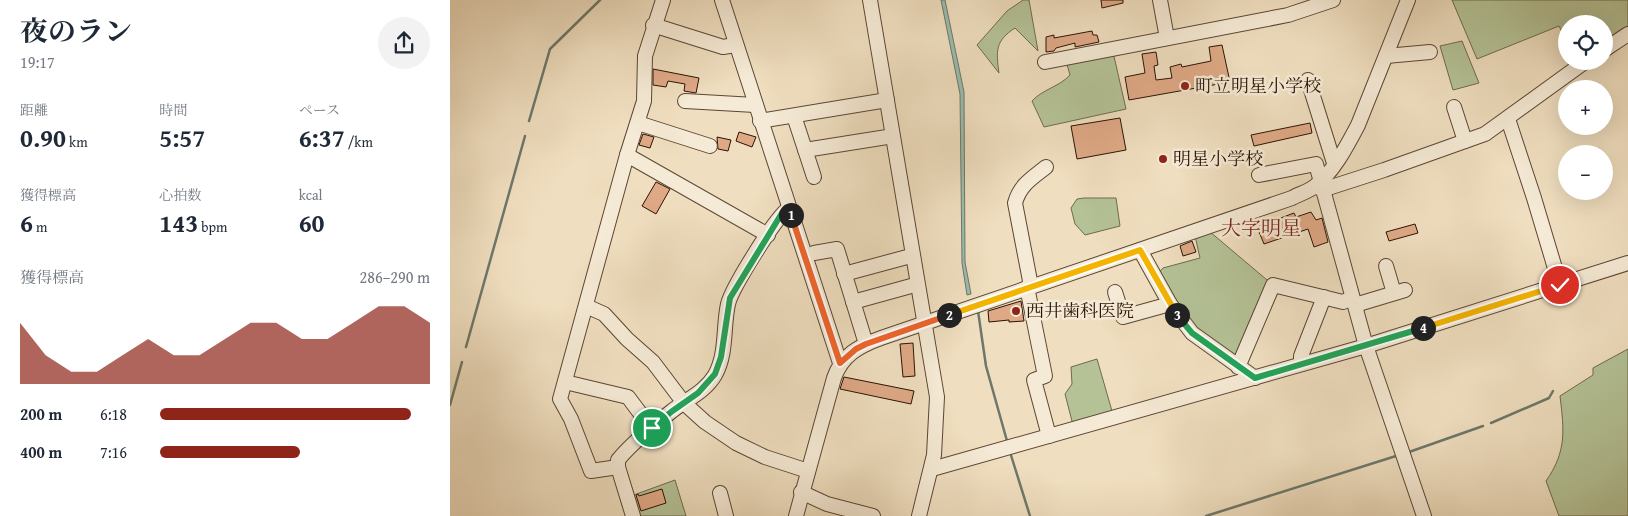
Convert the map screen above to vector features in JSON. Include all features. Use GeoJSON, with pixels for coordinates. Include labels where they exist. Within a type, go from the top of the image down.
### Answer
{"type":"FeatureCollection","features":[{"type":"Feature","properties":{"kind":"street"},"geometry":{"type":"LineString","coordinates":[[618,467],[591,471],[560,399],[627,155],[646,93],[645,56],[653,25],[663,0]]}},
{"type":"Feature","properties":{"kind":"street"},"geometry":{"type":"LineString","coordinates":[[722,0],[735,45],[840,363]]}},
{"type":"Feature","properties":{"kind":"street"},"geometry":{"type":"LineString","coordinates":[[870,0],[937,398],[936,435],[932,468],[919,516]]}},
{"type":"Feature","properties":{"kind":"street"},"geometry":{"type":"LineString","coordinates":[[1160,0],[1167,38]]}},
{"type":"Feature","properties":{"kind":"street"},"geometry":{"type":"LineString","coordinates":[[1287,0],[1290,14]]}},
{"type":"Feature","properties":{"kind":"street"},"geometry":{"type":"LineString","coordinates":[[1045,62],[1290,14],[1333,0]]}},
{"type":"Feature","properties":{"kind":"street"},"geometry":{"type":"LineString","coordinates":[[1321,185],[1358,125],[1408,0]]}},
{"type":"Feature","properties":{"kind":"street"},"geometry":{"type":"LineString","coordinates":[[653,25],[723,47],[735,45]]}},
{"type":"Feature","properties":{"kind":"street"},"geometry":{"type":"LineString","coordinates":[[1613,44],[1628,34]]}},
{"type":"Feature","properties":{"kind":"street"},"geometry":{"type":"LineString","coordinates":[[1386,56],[1430,52]]}},
{"type":"Feature","properties":{"kind":"street"},"geometry":{"type":"LineString","coordinates":[[796,516],[801,492],[834,378],[840,363],[856,349],[925,323],[1292,198],[1321,185],[1384,170],[1485,134],[1574,70]]}},
{"type":"Feature","properties":{"kind":"street"},"geometry":{"type":"LineString","coordinates":[[1308,80],[1334,163]]}},
{"type":"Feature","properties":{"kind":"street"},"geometry":{"type":"LineString","coordinates":[[760,121],[887,100]]}},
{"type":"Feature","properties":{"kind":"street"},"geometry":{"type":"LineString","coordinates":[[685,101],[755,105]]}},
{"type":"Feature","properties":{"kind":"street"},"geometry":{"type":"LineString","coordinates":[[1454,107],[1465,141]]}},
{"type":"Feature","properties":{"kind":"street"},"geometry":{"type":"LineString","coordinates":[[794,116],[814,177]]}},
{"type":"Feature","properties":{"kind":"street"},"geometry":{"type":"LineString","coordinates":[[1508,119],[1560,285]]}},
{"type":"Feature","properties":{"kind":"street"},"geometry":{"type":"LineString","coordinates":[[638,123],[710,146]]}},
{"type":"Feature","properties":{"kind":"street"},"geometry":{"type":"LineString","coordinates":[[805,150],[885,138]]}},
{"type":"Feature","properties":{"kind":"street"},"geometry":{"type":"LineString","coordinates":[[627,155],[768,235]]}},
{"type":"Feature","properties":{"kind":"street"},"geometry":{"type":"LineString","coordinates":[[1258,175],[1316,164],[1366,346],[1424,516]]}},
{"type":"Feature","properties":{"kind":"street"},"geometry":{"type":"LineString","coordinates":[[1046,168],[1026,183],[1018,192],[1015,203],[1046,376],[1034,380],[1049,436]]}},
{"type":"Feature","properties":{"kind":"street"},"geometry":{"type":"LineString","coordinates":[[633,516],[618,467],[620,458],[652,428],[707,386],[715,374],[721,357],[730,298],[782,213],[788,208]]}},
{"type":"Feature","properties":{"kind":"street"},"geometry":{"type":"LineString","coordinates":[[814,253],[837,248],[866,344]]}},
{"type":"Feature","properties":{"kind":"street"},"geometry":{"type":"LineString","coordinates":[[1140,250],[1170,304],[1192,333],[1255,378]]}},
{"type":"Feature","properties":{"kind":"street"},"geometry":{"type":"LineString","coordinates":[[844,274],[907,257]]}},
{"type":"Feature","properties":{"kind":"street"},"geometry":{"type":"LineString","coordinates":[[932,468],[1366,346],[1628,263]]}},
{"type":"Feature","properties":{"kind":"street"},"geometry":{"type":"LineString","coordinates":[[1238,367],[1273,285],[1343,302],[1354,302],[1399,292],[1386,266]]}},
{"type":"Feature","properties":{"kind":"street"},"geometry":{"type":"LineString","coordinates":[[853,302],[911,286]]}},
{"type":"Feature","properties":{"kind":"street"},"geometry":{"type":"LineString","coordinates":[[1115,292],[1123,317],[1170,304]]}},
{"type":"Feature","properties":{"kind":"street"},"geometry":{"type":"LineString","coordinates":[[1301,364],[1301,356],[1324,297]]}},
{"type":"Feature","properties":{"kind":"street"},"geometry":{"type":"LineString","coordinates":[[586,306],[604,314],[627,339],[653,362],[684,403],[705,422],[736,443],[764,458],[808,471]]}},
{"type":"Feature","properties":{"kind":"street"},"geometry":{"type":"LineString","coordinates":[[565,382],[628,397],[652,428]]}},
{"type":"Feature","properties":{"kind":"street"},"geometry":{"type":"LineString","coordinates":[[801,492],[827,504],[873,516]]}},
{"type":"Feature","properties":{"kind":"street"},"geometry":{"type":"LineString","coordinates":[[720,493],[726,516]]}},
{"type":"Feature","properties":{"kind":"shaded area"},"geometry":{"type":"Polygon","coordinates":[[[941,0],[945,0],[964,92],[965,262],[971,294],[967,295],[962,263],[960,94],[941,0]]]}},
{"type":"Feature","properties":{"kind":"shaded area"},"geometry":{"type":"Polygon","coordinates":[[[1023,0],[1029,0],[1038,51],[1015,28],[1004,37],[998,47],[999,73],[977,45],[1007,11],[1023,0]]]}},
{"type":"Feature","properties":{"kind":"shaded area"},"geometry":{"type":"Polygon","coordinates":[[[1452,0],[1628,0],[1628,27],[1613,37],[1613,15],[1558,15],[1558,26],[1477,59],[1452,0]]]}},
{"type":"Feature","properties":{"kind":"shaded area"},"geometry":{"type":"Polygon","coordinates":[[[1462,41],[1479,83],[1453,90],[1440,46],[1462,41]]]}},
{"type":"Feature","properties":{"kind":"shaded area"},"geometry":{"type":"Polygon","coordinates":[[[1113,52],[1126,109],[1044,127],[1032,101],[1070,75],[1066,61],[1113,52]]]}},
{"type":"Feature","properties":{"kind":"shaded area"},"geometry":{"type":"Polygon","coordinates":[[[1116,198],[1120,226],[1085,235],[1075,224],[1071,208],[1077,199],[1116,198]]]}},
{"type":"Feature","properties":{"kind":"shaded area"},"geometry":{"type":"Polygon","coordinates":[[[1209,231],[1273,285],[1238,367],[1192,333],[1154,278],[1163,268],[1200,258],[1195,236],[1209,231]]]}},
{"type":"Feature","properties":{"kind":"shaded area"},"geometry":{"type":"Polygon","coordinates":[[[1628,349],[1628,516],[1559,516],[1546,481],[1558,460],[1561,450],[1563,430],[1560,396],[1593,375],[1593,368],[1628,349]]]}},
{"type":"Feature","properties":{"kind":"shaded area"},"geometry":{"type":"Polygon","coordinates":[[[1097,359],[1112,411],[1073,425],[1065,394],[1072,384],[1071,367],[1097,359]]]}},
{"type":"Feature","properties":{"kind":"shaded area"},"geometry":{"type":"Polygon","coordinates":[[[675,480],[686,516],[637,516],[631,496],[675,480]]]}},
{"type":"Feature","properties":{"kind":"building"},"geometry":{"type":"Polygon","coordinates":[[[1101,0],[1123,0],[1123,3],[1102,8],[1101,0]]]}},
{"type":"Feature","properties":{"kind":"building"},"geometry":{"type":"Polygon","coordinates":[[[1092,31],[1093,35],[1097,35],[1099,42],[1075,47],[1075,43],[1046,52],[1046,37],[1054,35],[1054,38],[1092,31]]]}},
{"type":"Feature","properties":{"kind":"building"},"geometry":{"type":"Polygon","coordinates":[[[1222,45],[1230,82],[1129,100],[1125,77],[1145,73],[1142,54],[1156,52],[1158,65],[1154,66],[1156,80],[1172,78],[1170,67],[1181,64],[1182,67],[1211,61],[1209,47],[1222,45]]]}},
{"type":"Feature","properties":{"kind":"building"},"geometry":{"type":"Polygon","coordinates":[[[653,69],[699,78],[696,93],[684,91],[685,84],[668,81],[666,87],[653,85],[653,69]]]}},
{"type":"Feature","properties":{"kind":"building"},"geometry":{"type":"Polygon","coordinates":[[[1120,118],[1126,150],[1077,159],[1071,126],[1120,118]]]}},
{"type":"Feature","properties":{"kind":"building"},"geometry":{"type":"Polygon","coordinates":[[[1310,123],[1312,133],[1254,146],[1251,135],[1310,123]]]}},
{"type":"Feature","properties":{"kind":"building"},"geometry":{"type":"Polygon","coordinates":[[[739,132],[756,137],[752,147],[736,141],[739,132]]]}},
{"type":"Feature","properties":{"kind":"building"},"geometry":{"type":"Polygon","coordinates":[[[643,134],[654,137],[650,148],[639,145],[643,134]]]}},
{"type":"Feature","properties":{"kind":"building"},"geometry":{"type":"Polygon","coordinates":[[[717,137],[731,140],[728,151],[718,149],[717,137]]]}},
{"type":"Feature","properties":{"kind":"building"},"geometry":{"type":"Polygon","coordinates":[[[656,182],[670,189],[656,214],[642,206],[656,182]]]}},
{"type":"Feature","properties":{"kind":"building"},"geometry":{"type":"Polygon","coordinates":[[[1311,212],[1316,220],[1322,218],[1328,242],[1314,247],[1308,229],[1264,244],[1257,227],[1294,213],[1296,217],[1311,212]]]}},
{"type":"Feature","properties":{"kind":"building"},"geometry":{"type":"Polygon","coordinates":[[[1415,224],[1418,233],[1389,241],[1386,232],[1415,224]]]}},
{"type":"Feature","properties":{"kind":"building"},"geometry":{"type":"Polygon","coordinates":[[[1192,241],[1196,252],[1183,256],[1180,246],[1192,241]]]}},
{"type":"Feature","properties":{"kind":"building"},"geometry":{"type":"Polygon","coordinates":[[[1021,301],[1024,321],[989,322],[988,311],[1021,301]]]}},
{"type":"Feature","properties":{"kind":"building"},"geometry":{"type":"Polygon","coordinates":[[[913,343],[915,376],[903,377],[900,344],[913,343]]]}},
{"type":"Feature","properties":{"kind":"building"},"geometry":{"type":"Polygon","coordinates":[[[844,377],[914,391],[911,404],[840,389],[844,377]]]}},
{"type":"Feature","properties":{"kind":"building"},"geometry":{"type":"Polygon","coordinates":[[[662,489],[666,503],[641,511],[636,495],[638,494],[639,496],[662,489]]]}},
{"type":"Feature","properties":{"kind":"waterway"},"geometry":{"type":"LineString","coordinates":[[529,121],[550,49],[600,0]]}},
{"type":"Feature","properties":{"kind":"waterway"},"geometry":{"type":"LineString","coordinates":[[466,347],[525,136]]}},
{"type":"Feature","properties":{"kind":"waterway"},"geometry":{"type":"LineString","coordinates":[[978,311],[986,366],[1007,441]]}},
{"type":"Feature","properties":{"kind":"waterway"},"geometry":{"type":"LineString","coordinates":[[450,405],[462,362]]}},
{"type":"Feature","properties":{"kind":"waterway"},"geometry":{"type":"LineString","coordinates":[[1491,423],[1549,398],[1553,391]]}},
{"type":"Feature","properties":{"kind":"waterway"},"geometry":{"type":"LineString","coordinates":[[1409,452],[1483,426]]}},
{"type":"Feature","properties":{"kind":"waterway"},"geometry":{"type":"LineString","coordinates":[[1010,452],[1030,516]]}},
{"type":"Feature","properties":{"kind":"waterway"},"geometry":{"type":"LineString","coordinates":[[1206,516],[1396,456]]}},
{"type":"Feature","properties":{"kind":"place","name":"町立明星小学校"},"geometry":{"type":"Point","coordinates":[1185,86]}},
{"type":"Feature","properties":{"kind":"place","name":"明星小学校"},"geometry":{"type":"Point","coordinates":[1163,159]}},
{"type":"Feature","properties":{"kind":"place","name":"西井歯科医院"},"geometry":{"type":"Point","coordinates":[1016,311]}},
{"type":"Feature","properties":{"kind":"district","name":"大字明星"},"geometry":{"type":"Point","coordinates":[1261,228]}},
{"type":"Feature","properties":{"kind":"route"},"geometry":{"type":"LineString","coordinates":[[652,428],[707,386],[715,374],[721,357],[730,298],[782,213],[788,208],[840,363],[856,349],[872,341],[1140,250],[1154,278],[1181,321],[1192,333],[1255,378],[1366,346],[1560,285]]}}]}
